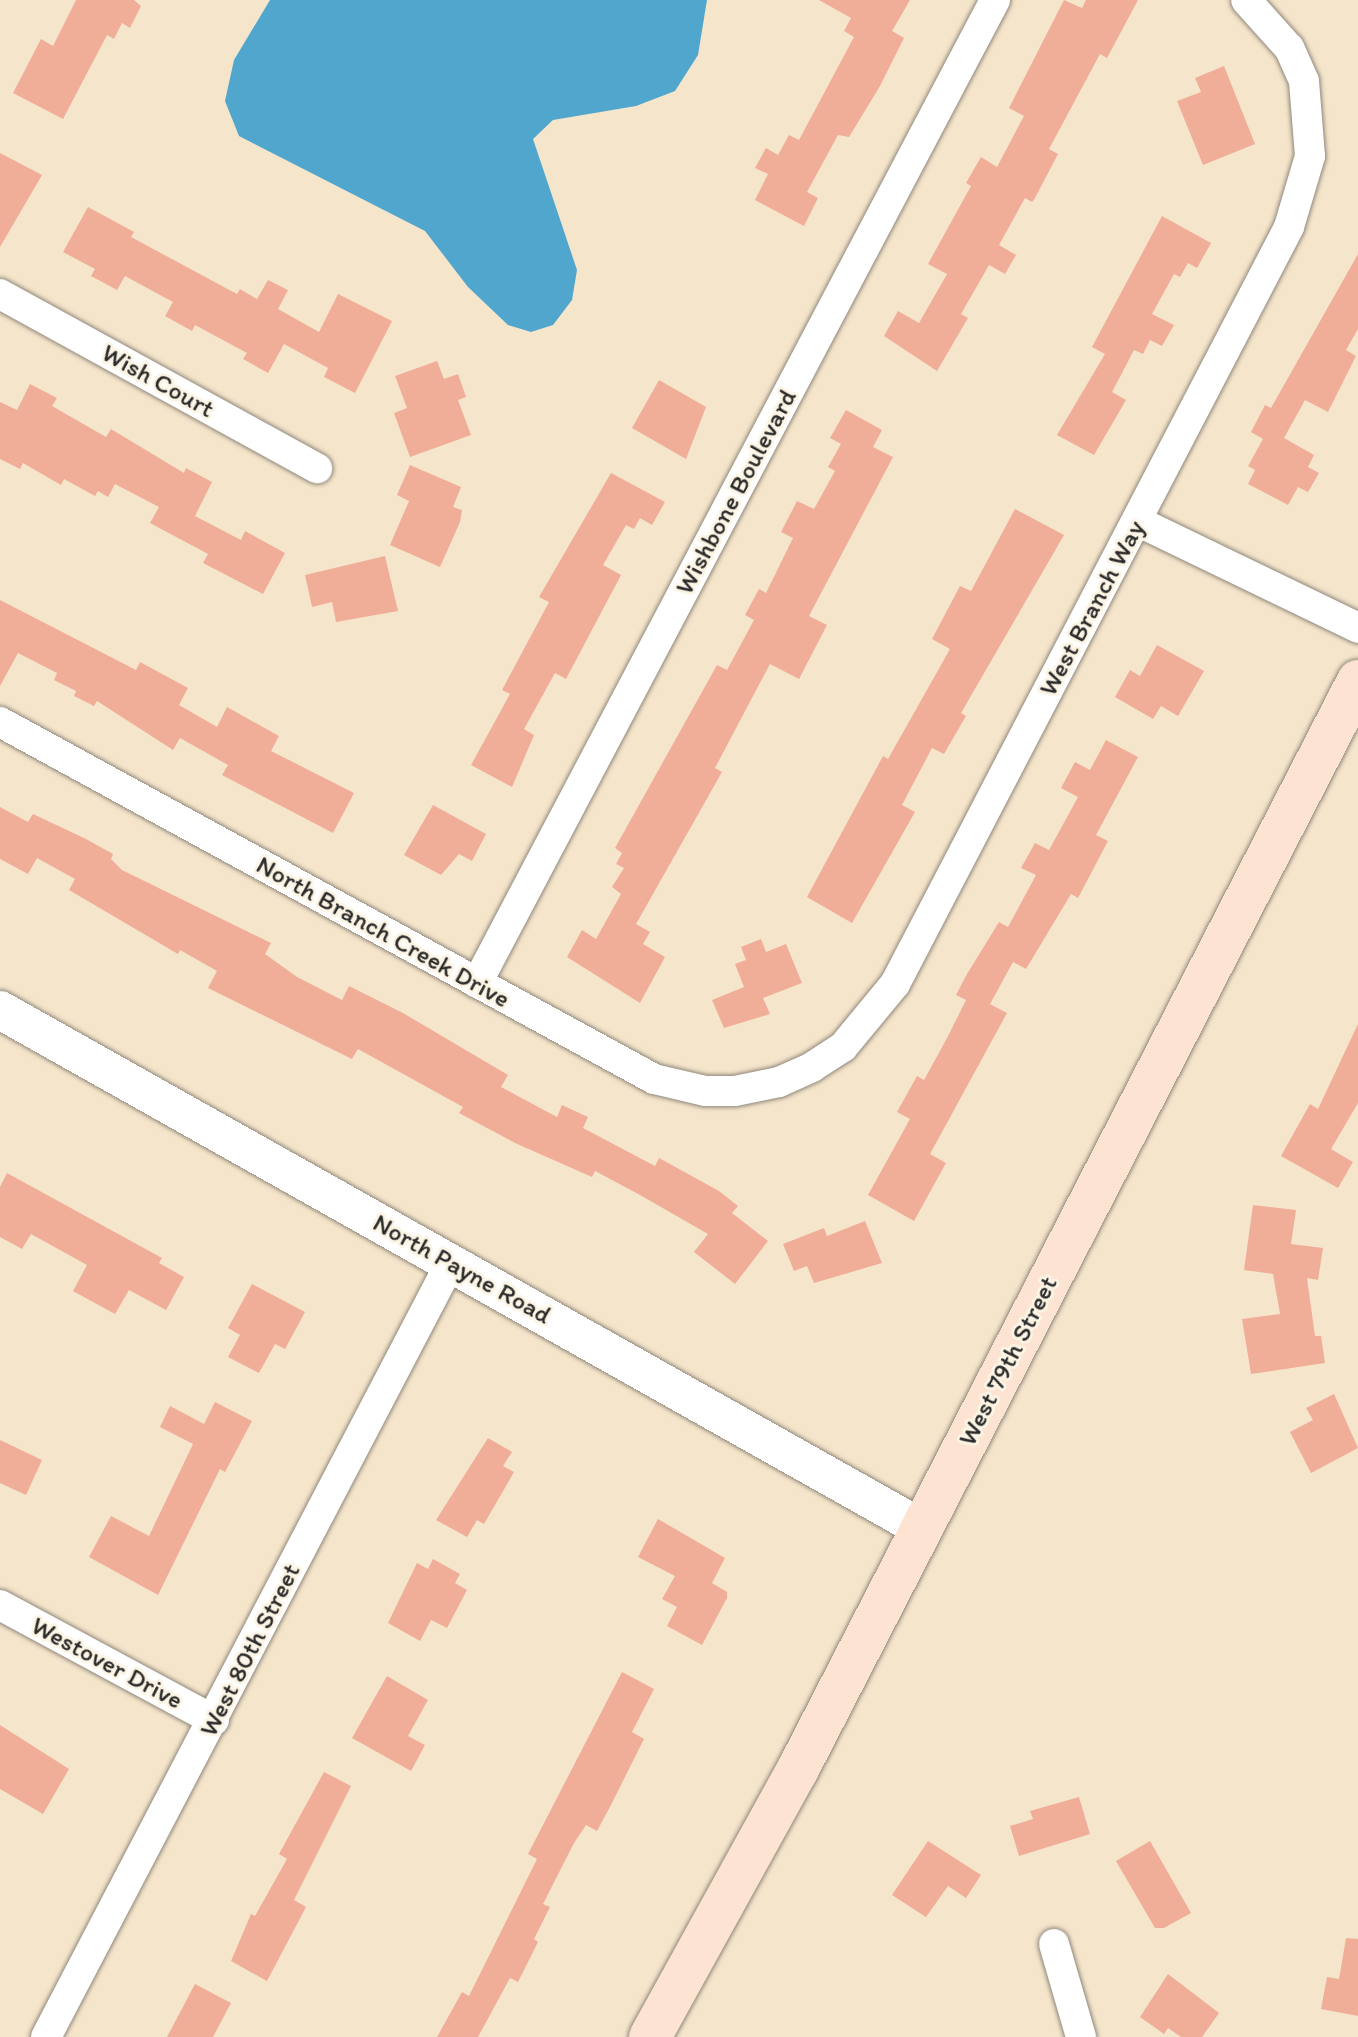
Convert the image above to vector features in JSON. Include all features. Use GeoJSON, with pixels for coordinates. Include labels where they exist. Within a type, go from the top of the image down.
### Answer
{"type":"FeatureCollection","features":[{"type":"Feature","properties":{"kind":"main road","name":"West 79th Street"},"geometry":{"type":"LineString","coordinates":[[650,2037],[923,1529],[1358,681]]}},
{"type":"Feature","properties":{"kind":"street","name":"Wishbone Boulevard"},"geometry":{"type":"LineString","coordinates":[[477,983],[995,0]]}},
{"type":"Feature","properties":{"kind":"street","name":"West Branch Way"},"geometry":{"type":"LineString","coordinates":[[779,1082],[843,1047],[895,984],[1289,227],[1310,156],[1304,81],[1289,48],[1246,0]]}},
{"type":"Feature","properties":{"kind":"street","name":"Wish Court"},"geometry":{"type":"LineString","coordinates":[[0,294],[317,468]]}},
{"type":"Feature","properties":{"kind":"street"},"geometry":{"type":"LineString","coordinates":[[1137,521],[1358,628]]}},
{"type":"Feature","properties":{"kind":"street","name":"North Branch Creek Drive"},"geometry":{"type":"LineString","coordinates":[[0,722],[654,1079],[705,1091],[779,1082]]}},
{"type":"Feature","properties":{"kind":"street","name":"North Payne Road"},"geometry":{"type":"LineString","coordinates":[[0,1010],[923,1529]]}},
{"type":"Feature","properties":{"kind":"street","name":"West 80th Street"},"geometry":{"type":"LineString","coordinates":[[46,2037],[451,1262]]}},
{"type":"Feature","properties":{"kind":"street","name":"Westover Drive"},"geometry":{"type":"LineString","coordinates":[[0,1605],[214,1720]]}},
{"type":"Feature","properties":{"kind":"street"},"geometry":{"type":"LineString","coordinates":[[1054,1944],[1081,2037]]}},
{"type":"Feature","properties":{"kind":"water"},"geometry":{"type":"Polygon","coordinates":[[[270,0],[707,0],[698,55],[675,91],[636,106],[553,120],[533,139],[577,270],[572,300],[553,325],[531,332],[508,325],[468,287],[425,231],[239,136],[225,101],[234,60],[270,0]]]}},
{"type":"Feature","properties":{"kind":"building"},"geometry":{"type":"Polygon","coordinates":[[[76,0],[134,0],[141,6],[130,28],[122,23],[114,39],[107,35],[63,119],[13,93],[41,39],[53,46],[76,0]]]}},
{"type":"Feature","properties":{"kind":"building"},"geometry":{"type":"Polygon","coordinates":[[[819,0],[910,0],[892,31],[904,38],[880,86],[849,137],[838,135],[807,192],[818,198],[804,226],[755,200],[768,174],[755,168],[766,148],[778,155],[789,135],[799,140],[854,37],[844,31],[851,18],[819,0]]]}},
{"type":"Feature","properties":{"kind":"building"},"geometry":{"type":"Polygon","coordinates":[[[1064,0],[1082,8],[1086,0],[1138,0],[1107,58],[1100,54],[1049,149],[1058,154],[1035,198],[1032,202],[1025,198],[999,245],[1016,255],[1005,274],[989,265],[961,314],[968,318],[937,371],[884,336],[898,311],[919,323],[947,274],[928,264],[971,186],[966,183],[981,157],[997,167],[1024,116],[1009,108],[1064,0]]]}},
{"type":"Feature","properties":{"kind":"building"},"geometry":{"type":"Polygon","coordinates":[[[1224,66],[1255,144],[1203,165],[1177,101],[1201,92],[1195,78],[1224,66]]]}},
{"type":"Feature","properties":{"kind":"building"},"geometry":{"type":"Polygon","coordinates":[[[0,153],[42,175],[0,247],[0,153]]]}},
{"type":"Feature","properties":{"kind":"building"},"geometry":{"type":"Polygon","coordinates":[[[88,207],[134,232],[131,237],[237,294],[240,289],[257,299],[268,280],[288,290],[278,309],[319,332],[338,294],[392,321],[355,393],[324,377],[328,368],[284,344],[268,373],[243,359],[247,353],[195,325],[192,331],[165,316],[173,302],[125,276],[117,290],[91,276],[95,269],[63,252],[88,207]]]}},
{"type":"Feature","properties":{"kind":"building"},"geometry":{"type":"Polygon","coordinates":[[[1162,216],[1211,243],[1197,268],[1188,263],[1180,277],[1174,274],[1152,314],[1174,325],[1162,346],[1150,340],[1143,354],[1134,350],[1112,392],[1126,400],[1094,455],[1057,435],[1105,354],[1092,347],[1162,216]]]}},
{"type":"Feature","properties":{"kind":"building"},"geometry":{"type":"Polygon","coordinates":[[[1358,254],[1358,329],[1346,350],[1356,356],[1328,412],[1305,400],[1284,438],[1314,455],[1308,467],[1319,473],[1308,492],[1298,487],[1288,505],[1248,484],[1255,470],[1248,466],[1263,439],[1251,432],[1265,405],[1271,408],[1358,254]]]}},
{"type":"Feature","properties":{"kind":"building"},"geometry":{"type":"Polygon","coordinates":[[[437,361],[444,379],[458,374],[466,397],[458,400],[471,435],[410,457],[394,413],[407,408],[395,376],[437,361]]]}},
{"type":"Feature","properties":{"kind":"building"},"geometry":{"type":"Polygon","coordinates":[[[659,380],[706,407],[686,459],[632,428],[659,380]]]}},
{"type":"Feature","properties":{"kind":"building"},"geometry":{"type":"Polygon","coordinates":[[[30,384],[57,398],[52,406],[106,437],[111,429],[184,473],[186,468],[212,482],[195,516],[241,540],[245,531],[285,553],[263,594],[203,563],[208,554],[150,523],[159,507],[115,484],[108,497],[98,491],[95,496],[64,479],[61,485],[23,463],[20,469],[0,459],[0,402],[17,410],[30,384]]]}},
{"type":"Feature","properties":{"kind":"building"},"geometry":{"type":"Polygon","coordinates":[[[846,410],[882,430],[873,447],[893,457],[809,616],[827,625],[799,679],[770,664],[715,768],[722,772],[636,924],[650,932],[643,944],[665,957],[640,1003],[567,957],[582,930],[596,939],[621,894],[612,887],[624,868],[616,864],[622,853],[615,848],[717,665],[727,670],[754,620],[745,615],[759,589],[766,593],[793,538],[781,532],[797,501],[814,509],[835,471],[828,467],[841,444],[830,438],[846,410]]]}},
{"type":"Feature","properties":{"kind":"building"},"geometry":{"type":"Polygon","coordinates":[[[410,465],[461,487],[453,507],[462,510],[460,522],[440,567],[390,545],[409,501],[397,495],[410,465]]]}},
{"type":"Feature","properties":{"kind":"building"},"geometry":{"type":"Polygon","coordinates":[[[611,473],[665,502],[652,525],[640,518],[634,529],[626,525],[603,565],[621,575],[566,679],[555,673],[524,729],[534,735],[512,787],[471,765],[510,694],[502,690],[549,602],[539,597],[611,473]]]}},
{"type":"Feature","properties":{"kind":"building"},"geometry":{"type":"Polygon","coordinates":[[[1015,509],[1064,535],[961,713],[966,716],[944,754],[932,748],[902,805],[915,812],[852,923],[807,897],[883,756],[888,759],[950,649],[932,639],[960,586],[971,591],[1015,509]]]}},
{"type":"Feature","properties":{"kind":"building"},"geometry":{"type":"Polygon","coordinates":[[[385,556],[398,611],[336,622],[332,602],[312,607],[305,575],[385,556]]]}},
{"type":"Feature","properties":{"kind":"building"},"geometry":{"type":"Polygon","coordinates":[[[0,600],[136,670],[140,662],[188,688],[179,705],[217,727],[227,707],[279,736],[271,751],[354,793],[333,833],[222,775],[228,765],[180,738],[173,750],[97,701],[94,706],[74,696],[76,691],[54,680],[57,673],[18,653],[0,686],[0,600]]]}},
{"type":"Feature","properties":{"kind":"building"},"geometry":{"type":"Polygon","coordinates":[[[1157,645],[1204,671],[1178,716],[1161,706],[1153,719],[1115,697],[1130,670],[1140,676],[1157,645]]]}},
{"type":"Feature","properties":{"kind":"building"},"geometry":{"type":"Polygon","coordinates":[[[1106,740],[1138,757],[1096,835],[1108,841],[1078,898],[1071,894],[1026,969],[1013,962],[990,1004],[1007,1013],[930,1154],[946,1163],[914,1221],[868,1195],[910,1119],[897,1112],[917,1076],[924,1080],[947,1038],[966,1000],[956,995],[967,974],[999,922],[1008,927],[1036,875],[1021,868],[1035,843],[1049,850],[1078,797],[1061,788],[1075,762],[1090,770],[1106,740]]]}},
{"type":"Feature","properties":{"kind":"building"},"geometry":{"type":"Polygon","coordinates":[[[433,805],[486,834],[472,861],[459,854],[441,875],[404,855],[433,805]]]}},
{"type":"Feature","properties":{"kind":"building"},"geometry":{"type":"Polygon","coordinates":[[[0,807],[28,822],[33,814],[86,839],[113,854],[111,859],[122,870],[271,943],[265,954],[297,977],[342,1000],[349,986],[403,1013],[508,1075],[501,1087],[557,1117],[562,1105],[588,1117],[583,1128],[655,1166],[659,1158],[719,1191],[738,1206],[732,1213],[768,1241],[735,1284],[694,1252],[708,1234],[640,1195],[595,1171],[592,1177],[515,1143],[459,1113],[463,1107],[358,1049],[352,1059],[208,988],[217,971],[180,950],[178,954],[69,890],[75,879],[37,858],[28,874],[0,859],[0,807]]]}},
{"type":"Feature","properties":{"kind":"building"},"geometry":{"type":"Polygon","coordinates":[[[761,939],[766,952],[786,944],[802,983],[763,998],[770,1014],[724,1028],[712,1000],[744,987],[735,964],[746,960],[741,947],[761,939]]]}},
{"type":"Feature","properties":{"kind":"building"},"geometry":{"type":"Polygon","coordinates":[[[1358,1024],[1358,1103],[1331,1149],[1353,1162],[1338,1188],[1281,1156],[1310,1104],[1318,1109],[1358,1024]]]}},
{"type":"Feature","properties":{"kind":"building"},"geometry":{"type":"Polygon","coordinates":[[[7,1173],[162,1258],[159,1263],[184,1277],[166,1310],[129,1290],[115,1314],[73,1291],[87,1265],[31,1234],[22,1249],[0,1237],[0,1187],[7,1173]]]}},
{"type":"Feature","properties":{"kind":"building"},"geometry":{"type":"Polygon","coordinates":[[[1253,1205],[1296,1210],[1291,1244],[1323,1248],[1318,1280],[1307,1278],[1315,1336],[1321,1336],[1325,1363],[1251,1374],[1242,1319],[1280,1314],[1273,1274],[1244,1270],[1253,1205]]]}},
{"type":"Feature","properties":{"kind":"building"},"geometry":{"type":"Polygon","coordinates":[[[865,1221],[882,1263],[814,1283],[807,1266],[794,1271],[783,1244],[824,1228],[827,1236],[865,1221]]]}},
{"type":"Feature","properties":{"kind":"building"},"geometry":{"type":"Polygon","coordinates":[[[252,1284],[305,1312],[285,1349],[275,1344],[259,1373],[228,1357],[240,1335],[228,1328],[252,1284]]]}},
{"type":"Feature","properties":{"kind":"building"},"geometry":{"type":"Polygon","coordinates":[[[1334,1394],[1358,1448],[1311,1473],[1290,1432],[1313,1420],[1306,1408],[1334,1394]]]}},
{"type":"Feature","properties":{"kind":"building"},"geometry":{"type":"Polygon","coordinates":[[[215,1402],[252,1421],[225,1472],[220,1469],[158,1595],[89,1557],[111,1516],[149,1536],[193,1444],[160,1427],[170,1406],[204,1424],[215,1402]]]}},
{"type":"Feature","properties":{"kind":"building"},"geometry":{"type":"Polygon","coordinates":[[[488,1438],[512,1452],[503,1466],[514,1472],[484,1524],[477,1520],[467,1537],[436,1520],[488,1438]]]}},
{"type":"Feature","properties":{"kind":"building"},"geometry":{"type":"Polygon","coordinates":[[[0,1440],[42,1460],[26,1495],[0,1483],[0,1440]]]}},
{"type":"Feature","properties":{"kind":"building"},"geometry":{"type":"Polygon","coordinates":[[[658,1519],[725,1558],[712,1583],[727,1592],[727,1598],[702,1645],[667,1626],[677,1607],[662,1599],[675,1576],[638,1557],[658,1519]]]}},
{"type":"Feature","properties":{"kind":"building"},"geometry":{"type":"Polygon","coordinates":[[[433,1559],[460,1574],[455,1583],[467,1590],[447,1628],[431,1620],[420,1641],[388,1623],[417,1563],[428,1569],[433,1559]]]}},
{"type":"Feature","properties":{"kind":"building"},"geometry":{"type":"Polygon","coordinates":[[[622,1672],[654,1689],[632,1732],[644,1739],[612,1803],[597,1831],[586,1825],[574,1843],[543,1904],[550,1907],[534,1939],[538,1942],[518,1982],[510,1978],[478,2037],[437,2037],[462,1992],[469,1996],[537,1859],[528,1854],[622,1672]]]}},
{"type":"Feature","properties":{"kind":"building"},"geometry":{"type":"Polygon","coordinates":[[[387,1676],[428,1700],[408,1736],[425,1745],[411,1771],[352,1738],[387,1676]]]}},
{"type":"Feature","properties":{"kind":"building"},"geometry":{"type":"Polygon","coordinates":[[[0,1725],[69,1769],[43,1814],[0,1789],[0,1725]]]}},
{"type":"Feature","properties":{"kind":"building"},"geometry":{"type":"Polygon","coordinates":[[[324,1772],[351,1786],[294,1900],[306,1907],[267,1981],[231,1961],[251,1914],[255,1916],[287,1859],[279,1854],[324,1772]]]}},
{"type":"Feature","properties":{"kind":"building"},"geometry":{"type":"Polygon","coordinates":[[[1079,1797],[1090,1834],[1019,1856],[1010,1826],[1033,1819],[1030,1811],[1079,1797]]]}},
{"type":"Feature","properties":{"kind":"building"},"geometry":{"type":"Polygon","coordinates":[[[928,1841],[981,1875],[966,1898],[948,1886],[926,1917],[892,1895],[928,1841]]]}},
{"type":"Feature","properties":{"kind":"building"},"geometry":{"type":"Polygon","coordinates":[[[1150,1841],[1191,1913],[1164,1928],[1155,1928],[1116,1861],[1150,1841]]]}},
{"type":"Feature","properties":{"kind":"building"},"geometry":{"type":"Polygon","coordinates":[[[1346,1938],[1358,1939],[1358,2016],[1321,2009],[1327,1977],[1339,1979],[1346,1938]]]}},
{"type":"Feature","properties":{"kind":"building"},"geometry":{"type":"Polygon","coordinates":[[[1168,1974],[1219,2013],[1202,2037],[1181,2037],[1168,2028],[1164,2034],[1140,2017],[1168,1974]]]}},
{"type":"Feature","properties":{"kind":"building"},"geometry":{"type":"Polygon","coordinates":[[[195,1984],[231,2003],[213,2037],[167,2037],[195,1984]]]}}]}
